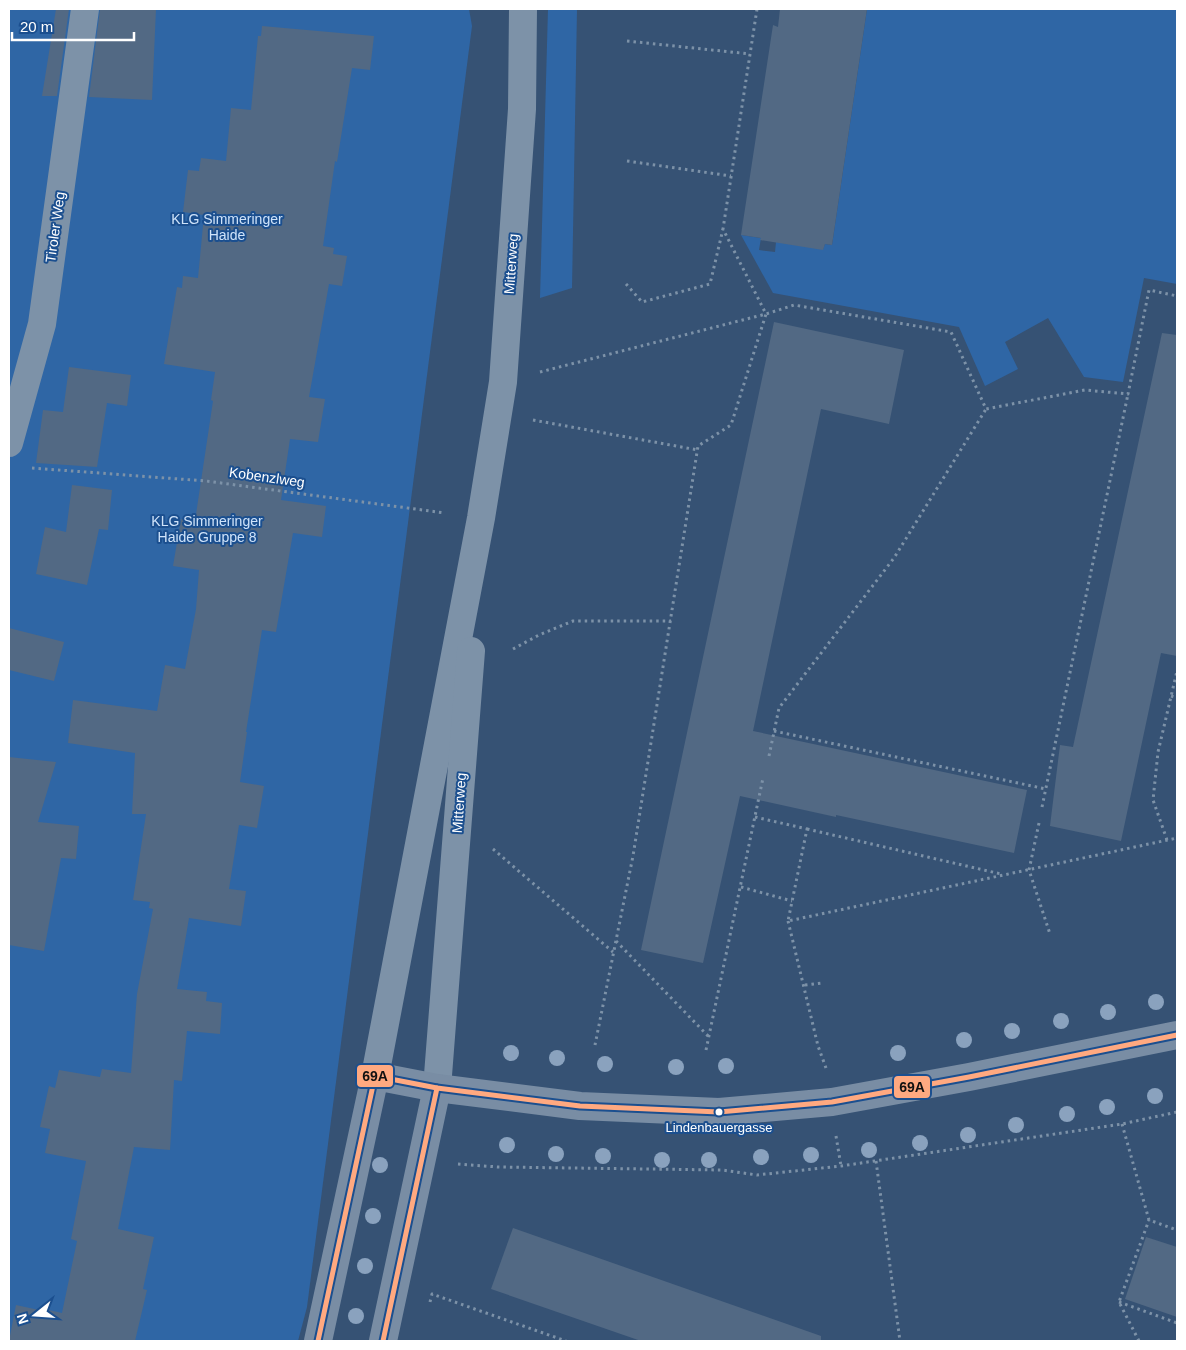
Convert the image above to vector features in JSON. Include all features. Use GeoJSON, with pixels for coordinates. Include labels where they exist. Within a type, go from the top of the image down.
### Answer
{"type":"FeatureCollection","features":[{"type":"Feature","properties":{"kind":"street","name":"Tiroler Weg"},"geometry":{"type":"LineString","coordinates":[[9,442],[42,324],[85,9]]}},
{"type":"Feature","properties":{"kind":"street","name":"Mitterweg"},"geometry":{"type":"LineString","coordinates":[[375,1076],[481,518],[503,382],[522,109],[523,9]]}},
{"type":"Feature","properties":{"kind":"street","name":"Mitterweg"},"geometry":{"type":"LineString","coordinates":[[437,1088],[481,518]]}},
{"type":"Feature","properties":{"kind":"street"},"geometry":{"type":"LineString","coordinates":[[318,1341],[375,1076],[437,1088],[580,1106],[719,1112],[832,1102],[969,1077],[1177,1035]]}},
{"type":"Feature","properties":{"kind":"street"},"geometry":{"type":"LineString","coordinates":[[383,1341],[437,1088]]}},
{"type":"Feature","properties":{"kind":"path"},"geometry":{"type":"LineString","coordinates":[[626,284],[642,302],[710,284],[723,229],[757,9]]}},
{"type":"Feature","properties":{"kind":"path"},"geometry":{"type":"LineString","coordinates":[[627,41],[750,54]]}},
{"type":"Feature","properties":{"kind":"path"},"geometry":{"type":"LineString","coordinates":[[626,161],[731,176]]}},
{"type":"Feature","properties":{"kind":"path"},"geometry":{"type":"LineString","coordinates":[[595,1045],[633,856],[698,446],[732,426],[766,314],[723,229]]}},
{"type":"Feature","properties":{"kind":"path"},"geometry":{"type":"LineString","coordinates":[[1042,808],[1148,290],[1177,296]]}},
{"type":"Feature","properties":{"kind":"path"},"geometry":{"type":"LineString","coordinates":[[540,372],[794,306],[952,332],[986,409]]}},
{"type":"Feature","properties":{"kind":"path"},"geometry":{"type":"LineString","coordinates":[[769,756],[779,708],[894,558],[986,409],[1085,390],[1128,394]]}},
{"type":"Feature","properties":{"kind":"path"},"geometry":{"type":"LineString","coordinates":[[528,419],[698,450]]}},
{"type":"Feature","properties":{"kind":"path","name":"Kobenzlweg"},"geometry":{"type":"LineString","coordinates":[[28,468],[206,480],[481,518]]}},
{"type":"Feature","properties":{"kind":"path"},"geometry":{"type":"LineString","coordinates":[[513,649],[539,635],[573,621],[671,621]]}},
{"type":"Feature","properties":{"kind":"path"},"geometry":{"type":"LineString","coordinates":[[1167,840],[1153,800],[1158,752],[1177,671]]}},
{"type":"Feature","properties":{"kind":"path"},"geometry":{"type":"LineString","coordinates":[[1171,696],[1177,698]]}},
{"type":"Feature","properties":{"kind":"path"},"geometry":{"type":"LineString","coordinates":[[774,731],[1046,789]]}},
{"type":"Feature","properties":{"kind":"path"},"geometry":{"type":"LineString","coordinates":[[706,1050],[763,778]]}},
{"type":"Feature","properties":{"kind":"path"},"geometry":{"type":"LineString","coordinates":[[755,818],[1004,875]]}},
{"type":"Feature","properties":{"kind":"path"},"geometry":{"type":"LineString","coordinates":[[1039,823],[1029,870],[1050,934]]}},
{"type":"Feature","properties":{"kind":"path"},"geometry":{"type":"LineString","coordinates":[[807,829],[788,921],[818,1046],[828,1075],[832,1102]]}},
{"type":"Feature","properties":{"kind":"path"},"geometry":{"type":"LineString","coordinates":[[788,921],[1177,838]]}},
{"type":"Feature","properties":{"kind":"path"},"geometry":{"type":"LineString","coordinates":[[493,849],[613,953]]}},
{"type":"Feature","properties":{"kind":"path"},"geometry":{"type":"LineString","coordinates":[[741,886],[792,902]]}},
{"type":"Feature","properties":{"kind":"path"},"geometry":{"type":"LineString","coordinates":[[615,941],[709,1037]]}},
{"type":"Feature","properties":{"kind":"path"},"geometry":{"type":"LineString","coordinates":[[805,986],[822,983]]}},
{"type":"Feature","properties":{"kind":"path"},"geometry":{"type":"LineString","coordinates":[[450,1163],[498,1168],[722,1170],[758,1175],[876,1161],[1122,1124],[1177,1112]]}},
{"type":"Feature","properties":{"kind":"path"},"geometry":{"type":"LineString","coordinates":[[1122,1124],[1148,1220],[1119,1302],[1139,1341]]}},
{"type":"Feature","properties":{"kind":"path"},"geometry":{"type":"LineString","coordinates":[[876,1161],[900,1341]]}},
{"type":"Feature","properties":{"kind":"path"},"geometry":{"type":"LineString","coordinates":[[1148,1220],[1177,1230]]}},
{"type":"Feature","properties":{"kind":"path"},"geometry":{"type":"LineString","coordinates":[[430,1304],[433,1285]]}},
{"type":"Feature","properties":{"kind":"path"},"geometry":{"type":"LineString","coordinates":[[432,1294],[566,1341]]}},
{"type":"Feature","properties":{"kind":"path"},"geometry":{"type":"LineString","coordinates":[[1119,1302],[1177,1323]]}},
{"type":"Feature","properties":{"kind":"green space","name":"KLG Simmeringer Haide Gruppe 8"},"geometry":{"type":"Polygon","coordinates":[[[9,9],[469,9],[472,26],[307,1307],[298,1341],[9,1341],[9,9]]]}},
{"type":"Feature","properties":{"kind":"green space"},"geometry":{"type":"Polygon","coordinates":[[[548,9],[577,9],[572,288],[540,298],[548,9]]]}},
{"type":"Feature","properties":{"kind":"green space"},"geometry":{"type":"Polygon","coordinates":[[[867,9],[1177,9],[1177,284],[1144,278],[1123,382],[1084,377],[1048,318],[1005,342],[1018,369],[985,386],[959,327],[773,293],[741,235],[761,238],[759,250],[775,252],[776,242],[823,249],[825,244],[832,245],[867,9]]]}},
{"type":"Feature","properties":{"kind":"building"},"geometry":{"type":"Polygon","coordinates":[[[56,9],[69,9],[57,96],[42,96],[56,9]]]}},
{"type":"Feature","properties":{"kind":"building"},"geometry":{"type":"Polygon","coordinates":[[[100,9],[156,9],[152,100],[89,97],[100,9]]]}},
{"type":"Feature","properties":{"kind":"building"},"geometry":{"type":"Polygon","coordinates":[[[780,9],[867,9],[832,245],[825,244],[823,250],[741,235],[773,25],[778,27],[780,9]]]}},
{"type":"Feature","properties":{"kind":"building"},"geometry":{"type":"Polygon","coordinates":[[[262,26],[374,36],[370,70],[352,68],[337,162],[335,161],[323,246],[334,248],[333,254],[347,256],[342,286],[329,284],[309,397],[325,399],[318,442],[290,439],[281,500],[326,506],[322,537],[293,533],[276,632],[262,630],[240,782],[264,786],[257,828],[239,825],[229,889],[246,891],[241,926],[189,918],[177,989],[207,992],[206,1001],[222,1003],[220,1034],[187,1031],[182,1081],[174,1080],[170,1150],[134,1147],[118,1229],[154,1237],[143,1289],[147,1290],[135,1341],[9,1341],[16,1305],[62,1313],[77,1241],[71,1239],[86,1161],[45,1153],[50,1129],[40,1127],[49,1086],[55,1088],[59,1070],[100,1077],[102,1069],[131,1073],[137,994],[153,909],[149,908],[150,902],[133,900],[146,814],[132,814],[135,753],[68,743],[73,700],[157,711],[165,665],[185,669],[196,609],[199,570],[173,566],[181,519],[195,521],[213,401],[211,400],[215,372],[164,364],[177,287],[182,288],[183,276],[198,278],[204,215],[183,212],[188,170],[199,171],[201,158],[226,161],[231,108],[251,110],[258,36],[261,36],[262,26]]]}},
{"type":"Feature","properties":{"kind":"building"},"geometry":{"type":"Polygon","coordinates":[[[774,322],[904,350],[889,424],[821,409],[753,731],[1027,790],[1014,853],[740,796],[703,963],[641,950],[774,322]]]}},
{"type":"Feature","properties":{"kind":"building"},"geometry":{"type":"Polygon","coordinates":[[[1162,333],[1177,335],[1177,656],[1161,653],[1121,841],[1050,826],[1060,745],[1073,747],[1162,333]]]}},
{"type":"Feature","properties":{"kind":"building"},"geometry":{"type":"Polygon","coordinates":[[[69,367],[131,375],[127,406],[107,403],[97,467],[36,463],[43,410],[63,412],[69,367]]]}},
{"type":"Feature","properties":{"kind":"building"},"geometry":{"type":"Polygon","coordinates":[[[72,485],[112,490],[108,530],[99,529],[87,585],[36,574],[45,527],[66,532],[72,485]]]}},
{"type":"Feature","properties":{"kind":"building"},"geometry":{"type":"Polygon","coordinates":[[[9,628],[64,642],[54,681],[9,670],[9,628]]]}},
{"type":"Feature","properties":{"kind":"building"},"geometry":{"type":"Polygon","coordinates":[[[9,757],[56,762],[38,822],[79,826],[76,859],[61,858],[44,951],[9,945],[9,757]]]}},
{"type":"Feature","properties":{"kind":"building"},"geometry":{"type":"Polygon","coordinates":[[[513,1228],[821,1336],[821,1341],[641,1341],[491,1289],[513,1228]]]}},
{"type":"Feature","properties":{"kind":"building"},"geometry":{"type":"Polygon","coordinates":[[[1146,1237],[1177,1247],[1177,1317],[1125,1299],[1146,1237]]]}},
{"type":"Feature","properties":{"kind":"transit line","name":"69A"},"geometry":{"type":"LineString","coordinates":[[318,1341],[375,1076],[437,1088],[580,1106],[719,1112],[832,1102],[969,1077],[1177,1035]]}},
{"type":"Feature","properties":{"kind":"transit line","name":"69A"},"geometry":{"type":"LineString","coordinates":[[383,1341],[437,1088]]}},
{"type":"Feature","properties":{"kind":"place","name":"Lindenbauergasse"},"geometry":{"type":"Point","coordinates":[719,1112]}},
{"type":"Feature","properties":{"kind":"park label","name":"KLG Simmeringer Haide"},"geometry":{"type":"Point","coordinates":[227,227]}}]}
